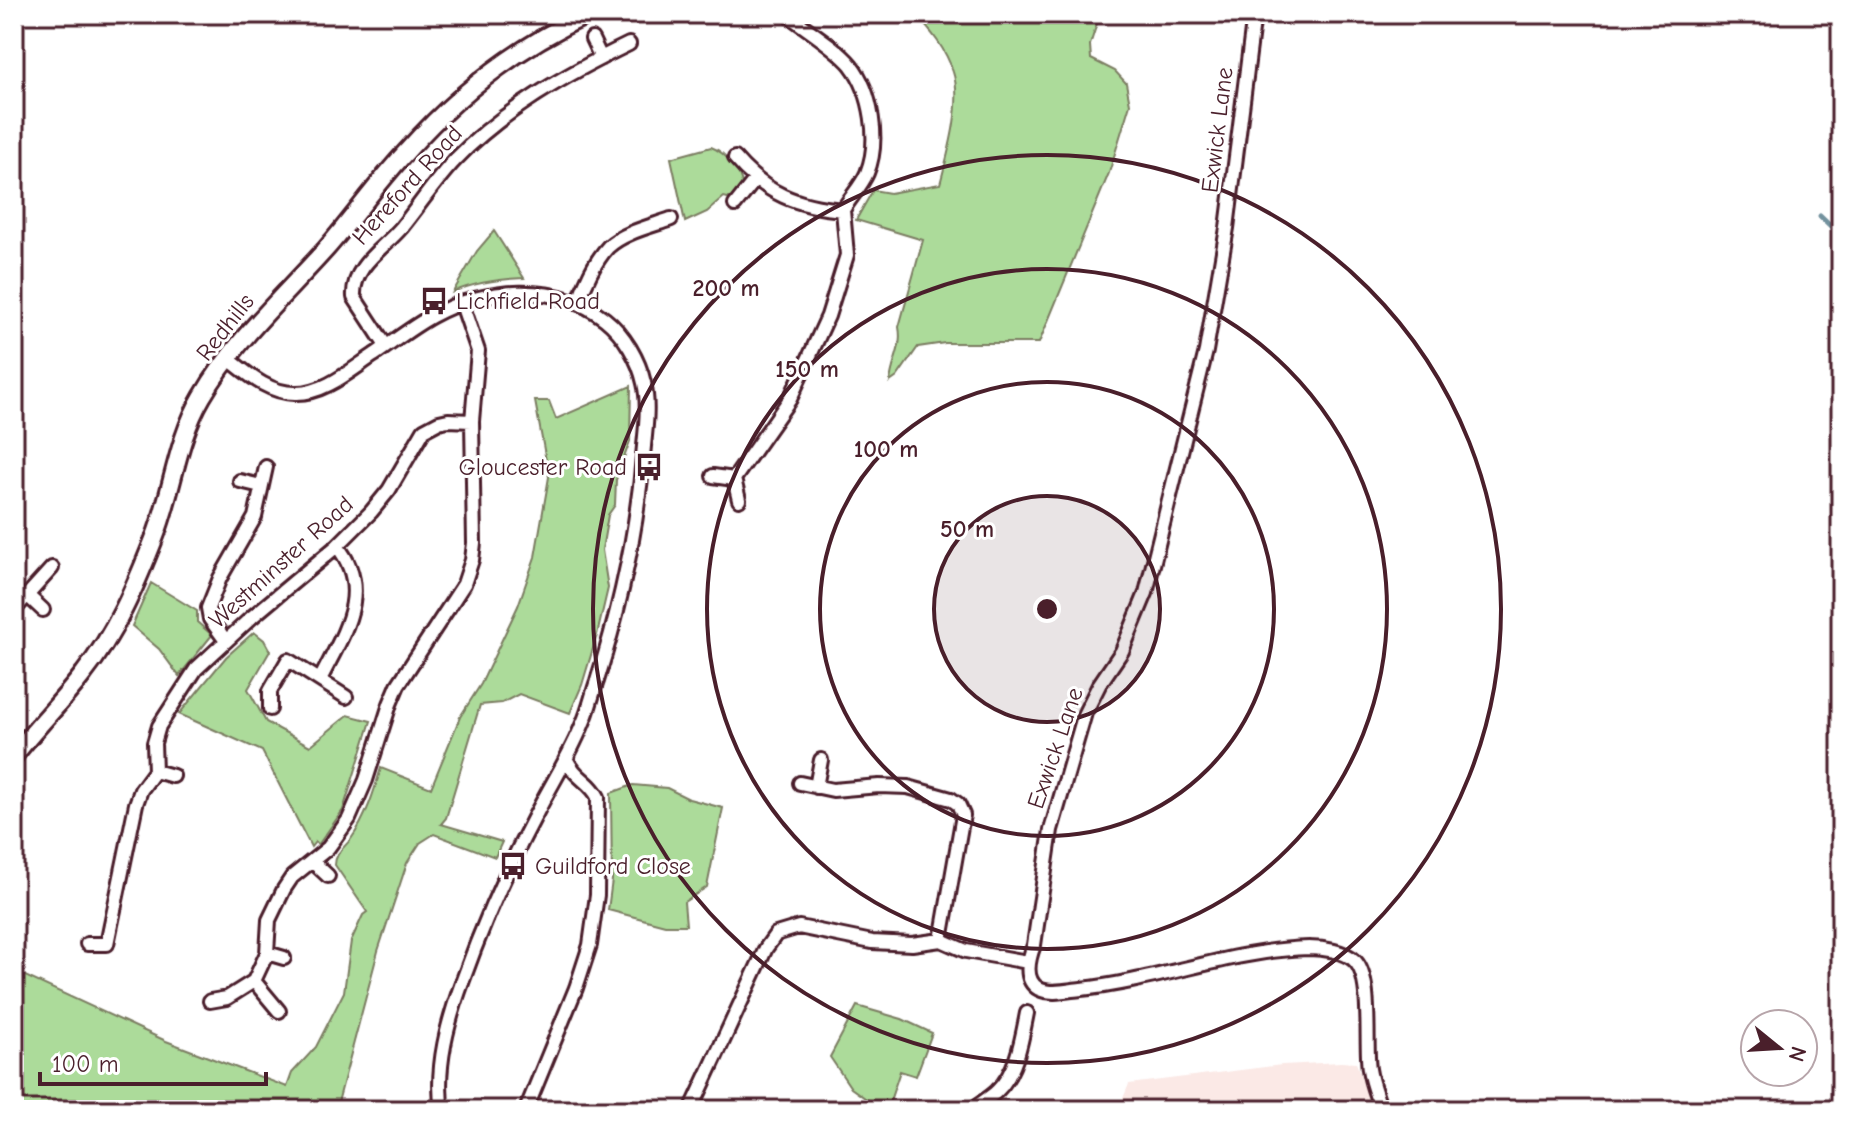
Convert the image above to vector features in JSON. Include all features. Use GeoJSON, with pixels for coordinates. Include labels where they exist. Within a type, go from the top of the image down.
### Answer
{"type":"FeatureCollection","features":[{"type":"Feature","properties":{"kind":"street","name":"Redhills"},"geometry":{"type":"LineString","coordinates":[[14,756],[85,673],[114,625],[154,539],[190,419],[203,395],[252,326],[327,248],[379,183],[465,92],[501,65],[589,14]]}},
{"type":"Feature","properties":{"kind":"street"},"geometry":{"type":"LineString","coordinates":[[739,500],[734,479],[790,399],[828,316],[847,255],[843,210],[866,175],[872,149],[871,113],[851,65],[787,14]]}},
{"type":"Feature","properties":{"kind":"street","name":"Exwick Lane"},"geometry":{"type":"LineString","coordinates":[[1028,962],[1034,945],[1051,830],[1085,713],[1122,651],[1146,593],[1206,351],[1227,228],[1254,14]]}},
{"type":"Feature","properties":{"kind":"street"},"geometry":{"type":"LineString","coordinates":[[592,39],[601,58]]}},
{"type":"Feature","properties":{"kind":"street","name":"Hereford Road"},"geometry":{"type":"LineString","coordinates":[[386,346],[354,297],[354,288],[364,265],[399,229],[455,160],[475,142],[519,107],[629,44]]}},
{"type":"Feature","properties":{"kind":"street"},"geometry":{"type":"LineString","coordinates":[[735,158],[754,181],[784,196],[811,206],[843,210]]}},
{"type":"Feature","properties":{"kind":"street"},"geometry":{"type":"LineString","coordinates":[[735,205],[754,181]]}},
{"type":"Feature","properties":{"kind":"street"},"geometry":{"type":"LineString","coordinates":[[641,213],[647,227]]}},
{"type":"Feature","properties":{"kind":"street"},"geometry":{"type":"LineString","coordinates":[[578,303],[608,247],[647,227],[671,219]]}},
{"type":"Feature","properties":{"kind":"street"},"geometry":{"type":"LineString","coordinates":[[230,360],[278,392],[304,393],[334,381],[433,316],[462,304],[504,294],[531,292],[555,295],[578,303],[606,320],[637,360],[645,384],[642,474],[629,553],[606,652],[584,722],[510,865],[471,957],[445,1039],[441,1075],[442,1110]]}},
{"type":"Feature","properties":{"kind":"street"},"geometry":{"type":"LineString","coordinates":[[210,1001],[227,998],[254,981],[267,953],[269,920],[284,889],[292,877],[313,862],[349,819],[398,685],[464,584],[474,543],[472,421],[478,351],[462,304]]}},
{"type":"Feature","properties":{"kind":"street","name":"Westminster Road"},"geometry":{"type":"LineString","coordinates":[[107,944],[136,804],[141,790],[155,771],[154,743],[167,711],[196,669],[337,546],[389,490],[424,430],[448,420],[472,421]]}},
{"type":"Feature","properties":{"kind":"street"},"geometry":{"type":"LineString","coordinates":[[226,641],[210,619],[208,608],[220,578],[255,517],[266,467]]}},
{"type":"Feature","properties":{"kind":"street"},"geometry":{"type":"LineString","coordinates":[[713,476],[734,479]]}},
{"type":"Feature","properties":{"kind":"street"},"geometry":{"type":"LineString","coordinates":[[240,481],[261,486]]}},
{"type":"Feature","properties":{"kind":"street"},"geometry":{"type":"LineString","coordinates":[[320,680],[351,615],[355,598],[356,586],[351,568],[337,546]]}},
{"type":"Feature","properties":{"kind":"street"},"geometry":{"type":"LineString","coordinates":[[14,610],[52,568]]}},
{"type":"Feature","properties":{"kind":"street"},"geometry":{"type":"LineString","coordinates":[[27,595],[43,610]]}},
{"type":"Feature","properties":{"kind":"street"},"geometry":{"type":"LineString","coordinates":[[270,709],[270,691],[288,660],[346,697]]}},
{"type":"Feature","properties":{"kind":"street"},"geometry":{"type":"LineString","coordinates":[[522,1108],[583,970],[595,913],[598,797],[594,788],[575,775],[567,760]]}},
{"type":"Feature","properties":{"kind":"street"},"geometry":{"type":"LineString","coordinates":[[816,787],[821,760]]}},
{"type":"Feature","properties":{"kind":"street"},"geometry":{"type":"LineString","coordinates":[[155,771],[173,776]]}},
{"type":"Feature","properties":{"kind":"street"},"geometry":{"type":"LineString","coordinates":[[800,783],[848,790],[894,785],[945,797],[958,804],[963,815],[941,940]]}},
{"type":"Feature","properties":{"kind":"street"},"geometry":{"type":"LineString","coordinates":[[313,862],[328,876]]}},
{"type":"Feature","properties":{"kind":"street"},"geometry":{"type":"LineString","coordinates":[[691,1110],[766,948],[776,934],[799,927],[872,942],[912,944],[941,940],[966,951],[1028,962],[1033,984],[1051,992],[1093,987],[1244,957],[1311,948],[1329,950],[1356,961],[1364,980],[1369,1070],[1381,1110]]}},
{"type":"Feature","properties":{"kind":"street"},"geometry":{"type":"LineString","coordinates":[[87,944],[107,944],[113,959]]}},
{"type":"Feature","properties":{"kind":"street"},"geometry":{"type":"LineString","coordinates":[[267,953],[284,958]]}},
{"type":"Feature","properties":{"kind":"street"},"geometry":{"type":"LineString","coordinates":[[254,981],[279,1011]]}},
{"type":"Feature","properties":{"kind":"street"},"geometry":{"type":"LineString","coordinates":[[972,1110],[1007,1079],[1020,1045],[1027,1013]]}},
{"type":"Feature","properties":{"kind":"shaded area"},"geometry":{"type":"Polygon","coordinates":[[[1356,1063],[1376,1110],[1118,1110],[1129,1084],[1282,1065],[1356,1063]]]}},
{"type":"Feature","properties":{"kind":"green space"},"geometry":{"type":"Polygon","coordinates":[[[915,14],[1100,14],[1090,45],[1091,59],[1115,71],[1126,83],[1130,104],[1109,173],[1039,343],[945,343],[918,347],[890,382],[900,342],[899,327],[923,240],[856,220],[873,190],[890,193],[940,184],[955,113],[956,84],[950,64],[937,41],[915,14]]]}},
{"type":"Feature","properties":{"kind":"green space"},"geometry":{"type":"Polygon","coordinates":[[[711,147],[732,163],[742,186],[732,199],[724,197],[707,212],[685,222],[671,158],[711,147]]]}},
{"type":"Feature","properties":{"kind":"green space"},"geometry":{"type":"Polygon","coordinates":[[[494,231],[524,278],[488,282],[453,292],[477,251],[494,231]]]}},
{"type":"Feature","properties":{"kind":"green space"},"geometry":{"type":"Polygon","coordinates":[[[631,386],[630,441],[616,480],[615,505],[608,515],[602,550],[608,588],[582,685],[570,713],[519,694],[502,703],[480,705],[446,818],[441,824],[502,842],[495,857],[434,834],[420,843],[407,863],[378,951],[336,1110],[14,1110],[14,989],[21,974],[166,1041],[287,1087],[292,1073],[316,1047],[344,992],[351,941],[367,912],[335,865],[337,857],[361,822],[381,768],[431,788],[460,717],[481,684],[518,606],[535,557],[549,477],[535,401],[549,401],[556,419],[631,386]]]}},
{"type":"Feature","properties":{"kind":"green space"},"geometry":{"type":"Polygon","coordinates":[[[151,583],[197,611],[197,622],[212,635],[179,676],[159,649],[132,626],[151,583]]]}},
{"type":"Feature","properties":{"kind":"green space"},"geometry":{"type":"Polygon","coordinates":[[[254,632],[264,640],[270,651],[248,689],[266,722],[310,746],[348,715],[371,721],[343,810],[318,845],[315,842],[311,847],[262,751],[179,714],[226,657],[254,632]]]}},
{"type":"Feature","properties":{"kind":"green space"},"geometry":{"type":"Polygon","coordinates":[[[633,785],[667,788],[689,799],[723,808],[707,887],[684,902],[686,925],[665,925],[608,910],[612,880],[611,793],[633,785]]]}},
{"type":"Feature","properties":{"kind":"green space"},"geometry":{"type":"Polygon","coordinates":[[[857,1006],[902,1019],[932,1033],[916,1076],[900,1071],[887,1110],[882,1110],[851,1088],[830,1057],[857,1006]]]}},
{"type":"Feature","properties":{"kind":"waterway"},"geometry":{"type":"LineString","coordinates":[[1820,216],[1841,236]]}},
{"type":"Feature","properties":{"kind":"place","name":"Lichfield Road"},"geometry":{"type":"Point","coordinates":[434,301]}},
{"type":"Feature","properties":{"kind":"place","name":"Gloucester Road"},"geometry":{"type":"Point","coordinates":[649,467]}},
{"type":"Feature","properties":{"kind":"place","name":"Guildford Close"},"geometry":{"type":"Point","coordinates":[513,866]}}]}
